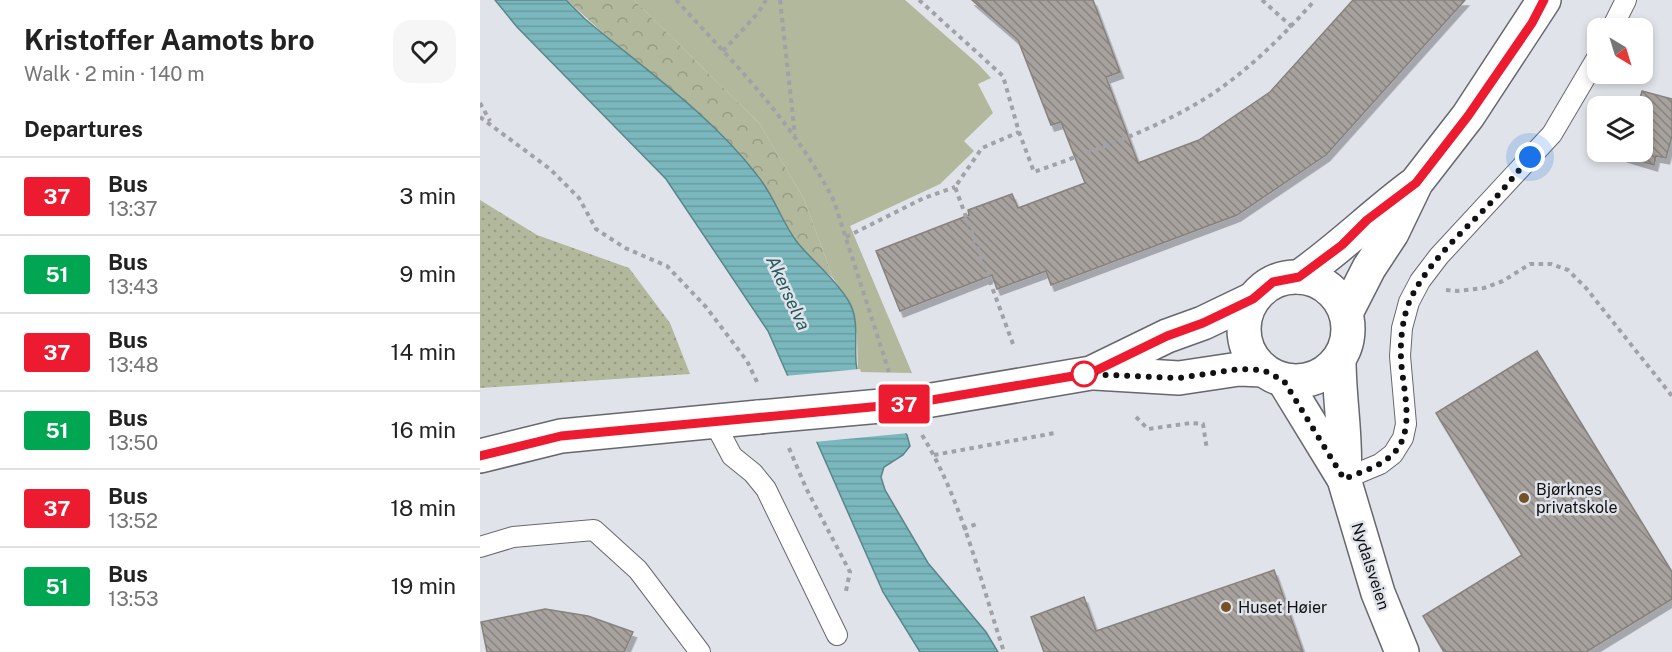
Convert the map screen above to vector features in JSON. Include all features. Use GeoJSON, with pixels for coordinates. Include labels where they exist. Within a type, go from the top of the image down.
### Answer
{"type":"FeatureCollection","features":[{"type":"Feature","properties":{"kind":"street"},"geometry":{"type":"LineString","coordinates":[[1346,313],[1369,268],[1392,233],[1416,183],[1468,116],[1532,23],[1544,0]]}},
{"type":"Feature","properties":{"kind":"street"},"geometry":{"type":"LineString","coordinates":[[1299,277],[1342,245],[1367,220],[1416,183]]}},
{"type":"Feature","properties":{"kind":"street"},"geometry":{"type":"LineString","coordinates":[[480,456],[561,436],[714,422],[760,405],[915,414],[1091,373],[1167,336],[1203,323],[1253,299],[1273,282],[1299,277],[1309,278],[1328,288],[1336,295],[1346,313],[1348,338],[1339,360],[1314,379],[1274,376],[1239,369],[1179,378],[1091,373]]}},
{"type":"Feature","properties":{"kind":"street"},"geometry":{"type":"LineString","coordinates":[[1253,299],[1246,314],[1244,329],[1246,345],[1252,359],[1274,376]]}},
{"type":"Feature","properties":{"kind":"street","name":"Nydalsveien"},"geometry":{"type":"LineString","coordinates":[[1339,360],[1339,396],[1346,451],[1344,479]]}},
{"type":"Feature","properties":{"kind":"street","name":"Nydalsveien"},"geometry":{"type":"LineString","coordinates":[[1274,376],[1344,479],[1378,593],[1401,652]]}},
{"type":"Feature","properties":{"kind":"lane"},"geometry":{"type":"LineString","coordinates":[[1617,18],[1626,0]]}},
{"type":"Feature","properties":{"kind":"lane"},"geometry":{"type":"LineString","coordinates":[[1344,479],[1380,464],[1393,454],[1403,438],[1406,424],[1400,356],[1402,328],[1409,302],[1420,281],[1439,256],[1552,134],[1587,75]]}},
{"type":"Feature","properties":{"kind":"lane"},"geometry":{"type":"LineString","coordinates":[[714,422],[732,456],[753,472],[766,489],[837,635]]}},
{"type":"Feature","properties":{"kind":"lane"},"geometry":{"type":"LineString","coordinates":[[480,547],[513,537],[594,530],[638,570],[700,652]]}},
{"type":"Feature","properties":{"kind":"path"},"geometry":{"type":"LineString","coordinates":[[676,0],[760,90],[795,135],[834,201],[880,350],[892,378]]}},
{"type":"Feature","properties":{"kind":"path"},"geometry":{"type":"LineString","coordinates":[[723,51],[758,13],[766,0]]}},
{"type":"Feature","properties":{"kind":"path"},"geometry":{"type":"LineString","coordinates":[[780,0],[795,135]]}},
{"type":"Feature","properties":{"kind":"path"},"geometry":{"type":"LineString","coordinates":[[919,0],[1000,71],[1034,172],[1105,146],[1176,115],[1208,96],[1251,64],[1292,27],[1315,0]]}},
{"type":"Feature","properties":{"kind":"path"},"geometry":{"type":"LineString","coordinates":[[1262,0],[1292,27]]}},
{"type":"Feature","properties":{"kind":"path"},"geometry":{"type":"LineString","coordinates":[[480,103],[491,123]]}},
{"type":"Feature","properties":{"kind":"path"},"geometry":{"type":"LineString","coordinates":[[480,117],[550,169],[579,198],[596,229],[625,248],[667,266],[706,307],[747,361],[760,405]]}},
{"type":"Feature","properties":{"kind":"path"},"geometry":{"type":"LineString","coordinates":[[846,237],[924,198],[955,186],[982,148],[1019,132]]}},
{"type":"Feature","properties":{"kind":"path"},"geometry":{"type":"LineString","coordinates":[[955,186],[1013,344]]}},
{"type":"Feature","properties":{"kind":"path"},"geometry":{"type":"LineString","coordinates":[[1420,281],[1432,287],[1458,291],[1503,281],[1530,264],[1551,264],[1568,270],[1586,288],[1672,396]]}},
{"type":"Feature","properties":{"kind":"path"},"geometry":{"type":"LineString","coordinates":[[915,414],[963,529],[1004,652]]}},
{"type":"Feature","properties":{"kind":"path"},"geometry":{"type":"LineString","coordinates":[[1136,417],[1148,429],[1191,423],[1203,424],[1207,450]]}},
{"type":"Feature","properties":{"kind":"path"},"geometry":{"type":"LineString","coordinates":[[934,455],[1055,433]]}},
{"type":"Feature","properties":{"kind":"path"},"geometry":{"type":"LineString","coordinates":[[788,446],[806,488],[850,572],[837,635]]}},
{"type":"Feature","properties":{"kind":"path"},"geometry":{"type":"LineString","coordinates":[[963,529],[980,523]]}},
{"type":"Feature","properties":{"kind":"green space"},"geometry":{"type":"Polygon","coordinates":[[[567,0],[634,0],[759,123],[804,199],[833,278],[815,263],[795,240],[759,176],[567,0]]]}},
{"type":"Feature","properties":{"kind":"green space"},"geometry":{"type":"Polygon","coordinates":[[[634,0],[905,0],[991,78],[978,84],[993,113],[964,141],[974,151],[940,184],[850,226],[912,373],[858,372],[857,335],[850,302],[833,278],[804,199],[759,123],[634,0]]]}},
{"type":"Feature","properties":{"kind":"green space"},"geometry":{"type":"Polygon","coordinates":[[[480,200],[537,235],[629,268],[670,323],[690,374],[480,388],[480,200]]]}},
{"type":"Feature","properties":{"kind":"water","name":"Akerselva"},"geometry":{"type":"Polygon","coordinates":[[[495,0],[566,0],[585,19],[697,112],[757,175],[797,242],[848,300],[855,320],[856,364],[862,384],[871,397],[907,435],[910,446],[903,455],[884,467],[881,477],[885,490],[928,563],[986,632],[998,652],[920,652],[883,592],[768,331],[666,179],[517,27],[495,0]]]}},
{"type":"Feature","properties":{"kind":"pier"},"geometry":{"type":"Polygon","coordinates":[[[860,369],[865,384],[880,407],[902,423],[909,433],[814,442],[785,376],[860,369]]]}},
{"type":"Feature","properties":{"kind":"building"},"geometry":{"type":"Polygon","coordinates":[[[972,0],[1093,0],[1120,72],[1106,77],[1138,163],[1199,140],[1270,92],[1353,0],[1465,0],[1326,155],[1237,215],[1051,285],[1046,271],[997,289],[992,275],[900,311],[876,251],[969,215],[968,210],[1012,194],[1018,208],[1085,183],[1061,122],[1051,125],[1018,40],[972,0]]]}},
{"type":"Feature","properties":{"kind":"building"},"geometry":{"type":"Polygon","coordinates":[[[1642,91],[1672,99],[1672,136],[1666,158],[1656,156],[1654,165],[1644,162],[1653,162],[1653,96],[1641,96],[1642,91]]]}},
{"type":"Feature","properties":{"kind":"building"},"geometry":{"type":"Polygon","coordinates":[[[1537,351],[1672,572],[1672,599],[1586,652],[1444,652],[1423,616],[1522,555],[1436,413],[1537,351]]]}},
{"type":"Feature","properties":{"kind":"building","name":"Huset Høier"},"geometry":{"type":"Polygon","coordinates":[[[1274,570],[1303,652],[1044,652],[1031,617],[1084,597],[1096,631],[1274,570]]]}},
{"type":"Feature","properties":{"kind":"building"},"geometry":{"type":"Polygon","coordinates":[[[545,609],[588,616],[633,632],[624,652],[487,652],[481,622],[545,609]]]}},
{"type":"Feature","properties":{"kind":"bus line","name":"37"},"geometry":{"type":"LineString","coordinates":[[480,456],[525,443],[561,436],[914,403],[1091,373],[1167,336],[1203,323],[1253,299],[1273,282],[1299,277],[1342,245],[1367,220],[1416,183],[1468,116],[1532,23],[1544,0]]}},
{"type":"Feature","properties":{"kind":"place","name":"Bjørknes privatskole"},"geometry":{"type":"Point","coordinates":[1524,498]}},
{"type":"Feature","properties":{"kind":"place","name":"Huset Høier"},"geometry":{"type":"Point","coordinates":[1226,607]}},
{"type":"Feature","properties":{"kind":"route"},"geometry":{"type":"LineString","coordinates":[[1084,374],[1179,378],[1239,369],[1263,370],[1284,381],[1299,402],[1327,454],[1344,479],[1380,464],[1393,454],[1403,438],[1406,424],[1400,356],[1402,328],[1409,302],[1420,281],[1439,256],[1498,195],[1530,157]]}}]}
